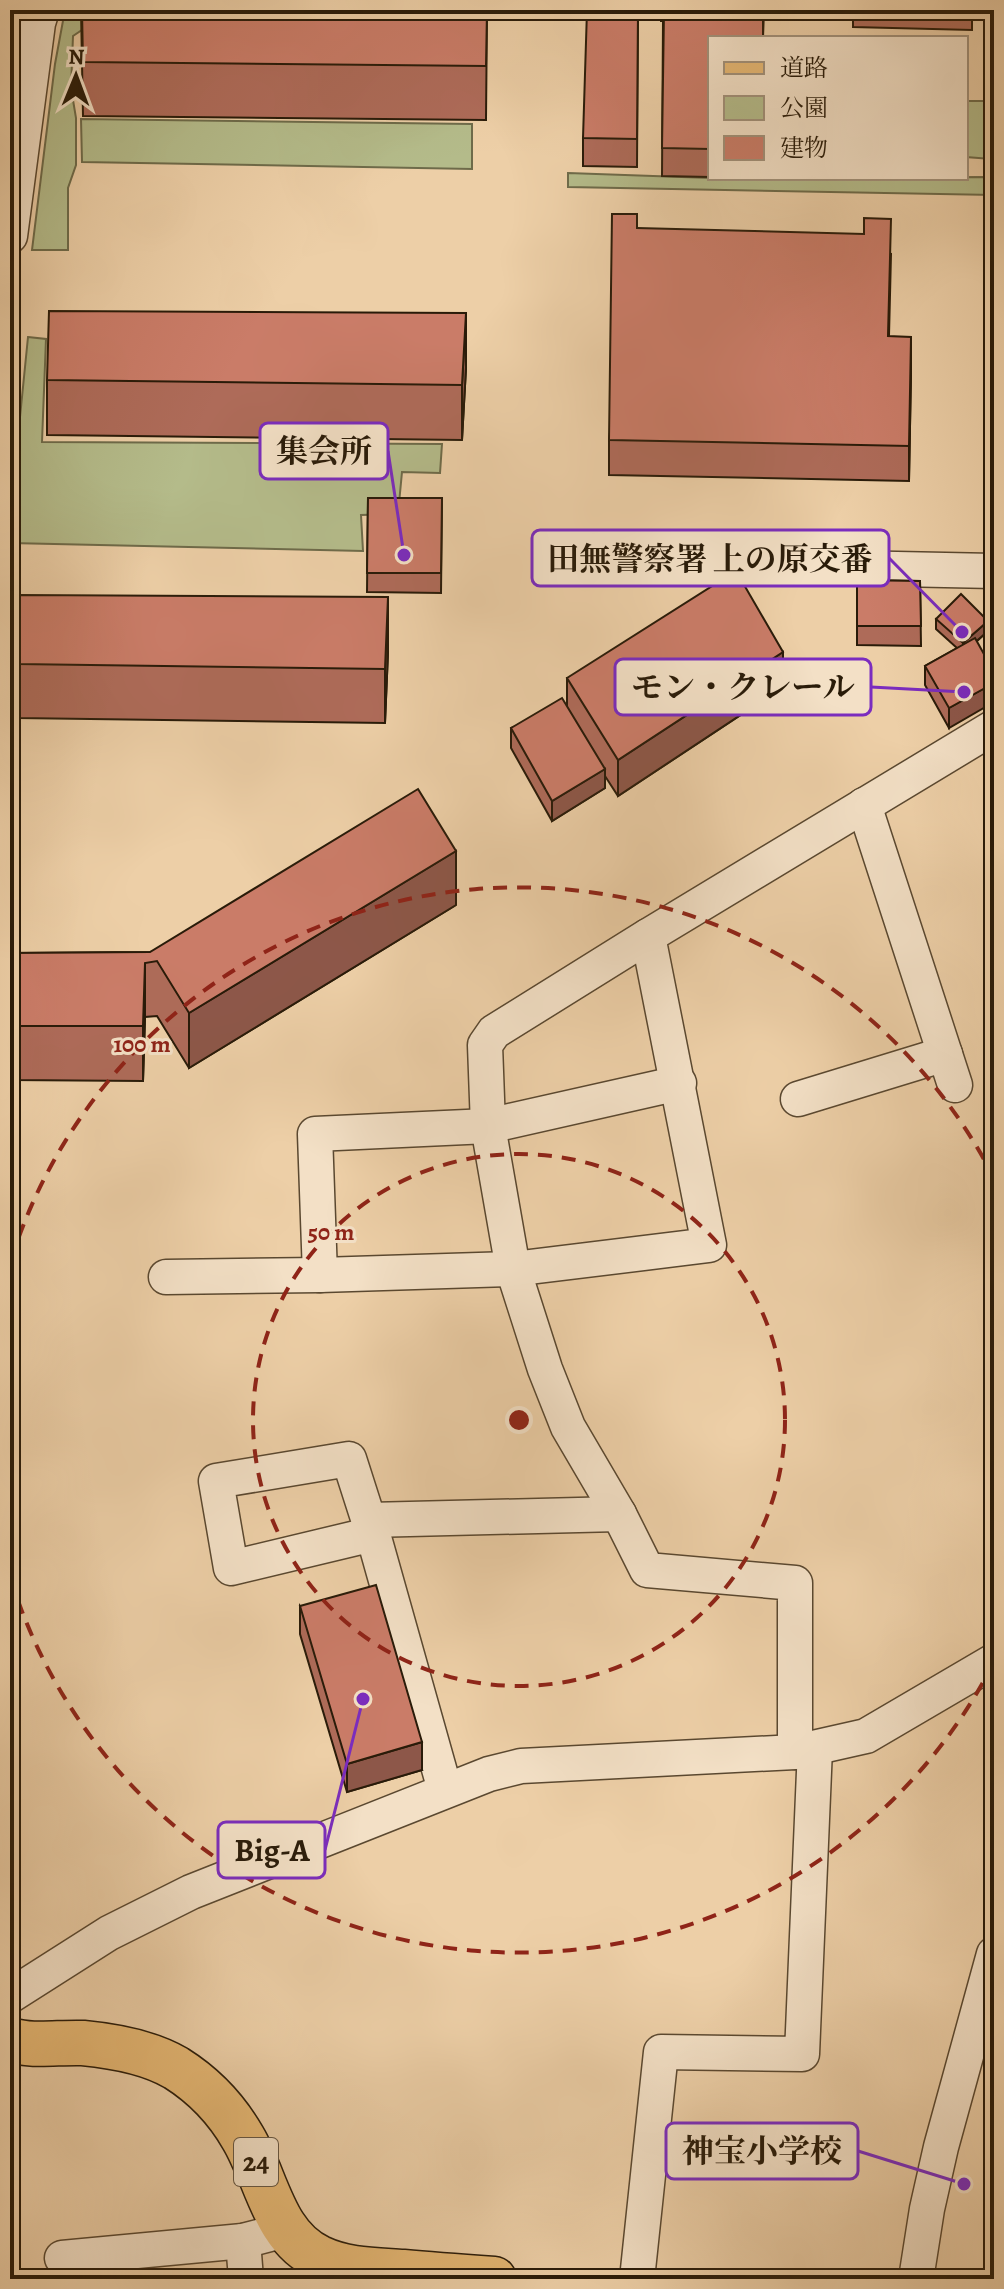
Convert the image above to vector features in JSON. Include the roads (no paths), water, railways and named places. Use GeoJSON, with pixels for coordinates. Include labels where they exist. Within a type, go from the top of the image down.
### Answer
{"type":"FeatureCollection","features":[{"type":"Feature","properties":{"kind":"main road","name":"24"},"geometry":{"type":"LineString","coordinates":[[10,2040],[22,2043],[83,2043],[148,2055],[175,2068],[201,2086],[242,2136],[258,2165],[285,2230],[318,2257],[376,2275],[494,2279]]}},
{"type":"Feature","properties":{"kind":"street"},"geometry":{"type":"LineString","coordinates":[[10,236],[42,10]]}},
{"type":"Feature","properties":{"kind":"street"},"geometry":{"type":"LineString","coordinates":[[848,568],[994,571]]}},
{"type":"Feature","properties":{"kind":"street"},"geometry":{"type":"LineString","coordinates":[[637,2279],[661,2052],[802,2054],[805,1750],[795,1583],[647,1570],[619,1514],[568,1427],[545,1369],[513,1269],[488,1126],[485,1045],[494,1032],[994,727]]}},
{"type":"Feature","properties":{"kind":"street"},"geometry":{"type":"LineString","coordinates":[[798,1099],[950,1070],[864,805]]}},
{"type":"Feature","properties":{"kind":"street"},"geometry":{"type":"LineString","coordinates":[[166,1277],[513,1269],[709,1245],[648,936]]}},
{"type":"Feature","properties":{"kind":"street"},"geometry":{"type":"LineString","coordinates":[[320,1275],[315,1134],[488,1126],[679,1083]]}},
{"type":"Feature","properties":{"kind":"street"},"geometry":{"type":"LineString","coordinates":[[445,1790],[371,1527],[349,1459],[216,1481],[231,1568],[371,1527],[619,1514]]}},
{"type":"Feature","properties":{"kind":"street"},"geometry":{"type":"LineString","coordinates":[[10,1996],[109,1933],[204,1886],[489,1774],[521,1766],[805,1750],[866,1736],[994,1661]]}},
{"type":"Feature","properties":{"kind":"street"},"geometry":{"type":"LineString","coordinates":[[916,2279],[941,2147],[994,1954]]}},
{"type":"Feature","properties":{"kind":"street"},"geometry":{"type":"LineString","coordinates":[[62,2258],[243,2241],[285,2230]]}},
{"type":"Feature","properties":{"kind":"street"},"geometry":{"type":"LineString","coordinates":[[243,2241],[246,2279]]}},
{"type":"Feature","properties":{"kind":"place","name":"集会所"},"geometry":{"type":"Point","coordinates":[404,555]}},
{"type":"Feature","properties":{"kind":"place","name":"田無警察署 上の原交番"},"geometry":{"type":"Point","coordinates":[962,632]}},
{"type":"Feature","properties":{"kind":"place","name":"モン・クレール"},"geometry":{"type":"Point","coordinates":[964,692]}},
{"type":"Feature","properties":{"kind":"place","name":"Big-A"},"geometry":{"type":"Point","coordinates":[363,1699]}},
{"type":"Feature","properties":{"kind":"place","name":"神宝小学校"},"geometry":{"type":"Point","coordinates":[964,2184]}}]}
